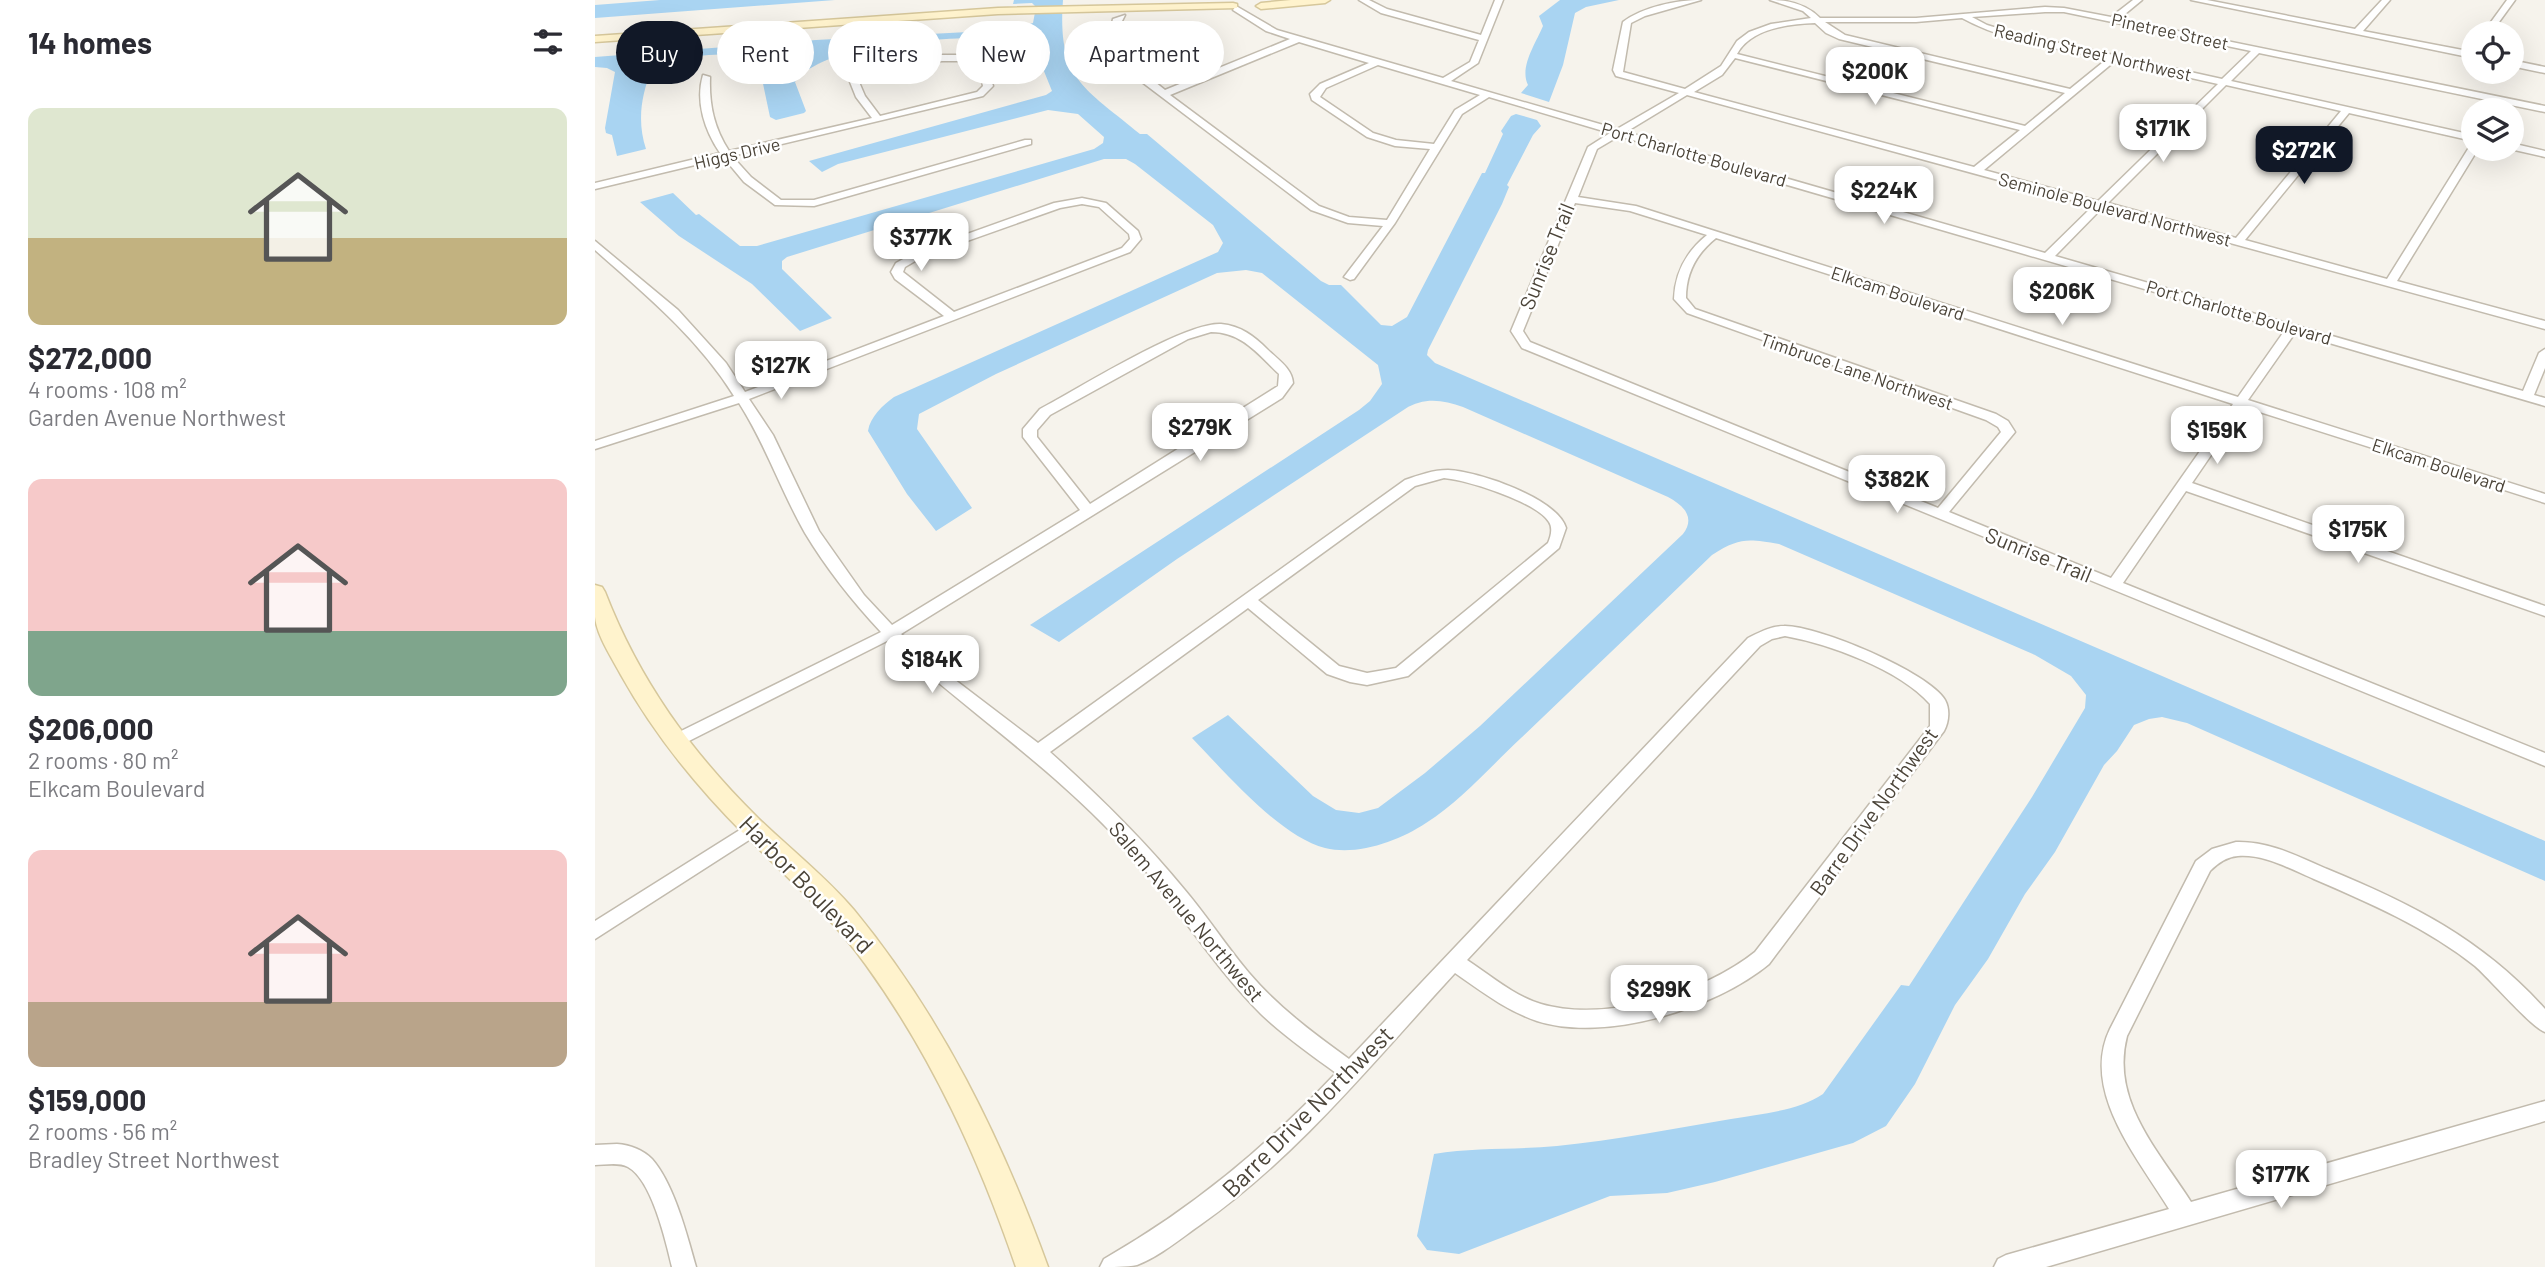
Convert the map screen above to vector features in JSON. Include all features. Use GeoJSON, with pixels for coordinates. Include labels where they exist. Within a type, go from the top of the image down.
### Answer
{"type":"FeatureCollection","features":[{"type":"Feature","properties":{"kind":"street"},"geometry":{"type":"LineString","coordinates":[[595,37],[1030,8],[1233,4],[1259,7],[1325,0]]}},
{"type":"Feature","properties":{"kind":"street"},"geometry":{"type":"LineString","coordinates":[[1363,0],[1384,12],[1484,38]]}},
{"type":"Feature","properties":{"kind":"street"},"geometry":{"type":"LineString","coordinates":[[1444,81],[1471,66],[1499,0]]}},
{"type":"Feature","properties":{"kind":"street","name":"Seminole Boulevard Northwest"},"geometry":{"type":"LineString","coordinates":[[1697,0],[1642,14],[1627,22],[1617,70],[1619,74],[2545,325]]}},
{"type":"Feature","properties":{"kind":"street"},"geometry":{"type":"LineString","coordinates":[[1774,0],[1806,9],[1829,32],[1850,39],[2072,92]]}},
{"type":"Feature","properties":{"kind":"street"},"geometry":{"type":"LineString","coordinates":[[2113,19],[2138,0]]}},
{"type":"Feature","properties":{"kind":"street"},"geometry":{"type":"LineString","coordinates":[[2195,0],[2461,53]]}},
{"type":"Feature","properties":{"kind":"street"},"geometry":{"type":"LineString","coordinates":[[2250,11],[2262,0]]}},
{"type":"Feature","properties":{"kind":"street"},"geometry":{"type":"LineString","coordinates":[[2357,32],[2386,0]]}},
{"type":"Feature","properties":{"kind":"street"},"geometry":{"type":"LineString","coordinates":[[2496,21],[2511,0]]}},
{"type":"Feature","properties":{"kind":"street","name":"Port Charlotte Boulevard"},"geometry":{"type":"LineString","coordinates":[[1259,7],[1263,27],[1299,39],[2545,402]]}},
{"type":"Feature","properties":{"kind":"street","name":"Pinetree Street"},"geometry":{"type":"LineString","coordinates":[[1617,131],[1723,70],[1739,42],[1755,32],[1780,25],[1819,21],[1899,21],[2042,9],[2113,19],[2545,109]]}},
{"type":"Feature","properties":{"kind":"street","name":"Reading Street Northwest"},"geometry":{"type":"LineString","coordinates":[[1962,15],[1999,32],[2461,135]]}},
{"type":"Feature","properties":{"kind":"street"},"geometry":{"type":"LineString","coordinates":[[1122,18],[1117,21],[1115,27],[1131,67],[1164,94],[1315,208],[1348,220],[1390,223]]}},
{"type":"Feature","properties":{"kind":"street"},"geometry":{"type":"LineString","coordinates":[[1164,94],[1299,39]]}},
{"type":"Feature","properties":{"kind":"street"},"geometry":{"type":"LineString","coordinates":[[2047,257],[2258,49]]}},
{"type":"Feature","properties":{"kind":"street"},"geometry":{"type":"LineString","coordinates":[[1732,55],[2027,130]]}},
{"type":"Feature","properties":{"kind":"street","name":"Higgs Drive"},"geometry":{"type":"LineString","coordinates":[[595,186],[878,120],[980,94],[988,86],[982,62],[960,58],[903,61],[864,70],[854,82],[878,120]]}},
{"type":"Feature","properties":{"kind":"street"},"geometry":{"type":"LineString","coordinates":[[1976,171],[2113,58]]}},
{"type":"Feature","properties":{"kind":"street"},"geometry":{"type":"LineString","coordinates":[[1378,62],[1323,86],[1315,98],[1370,135],[1395,143],[1436,147]]}},
{"type":"Feature","properties":{"kind":"street"},"geometry":{"type":"LineString","coordinates":[[2524,66],[2545,70]]}},
{"type":"Feature","properties":{"kind":"street"},"geometry":{"type":"LineString","coordinates":[[706,77],[706,112],[716,141],[726,156],[768,197],[779,203],[801,205],[1028,142]]}},
{"type":"Feature","properties":{"kind":"street"},"geometry":{"type":"LineString","coordinates":[[1350,277],[1390,223],[1458,112],[1488,94]]}},
{"type":"Feature","properties":{"kind":"street"},"geometry":{"type":"LineString","coordinates":[[2238,242],[2347,110]]}},
{"type":"Feature","properties":{"kind":"street","name":"Sunrise Trail"},"geometry":{"type":"LineString","coordinates":[[1617,131],[1589,152],[1518,324],[1517,331],[1526,345],[2545,760]]}},
{"type":"Feature","properties":{"kind":"street"},"geometry":{"type":"LineString","coordinates":[[2524,149],[2545,154]]}},
{"type":"Feature","properties":{"kind":"street"},"geometry":{"type":"LineString","coordinates":[[2390,283],[2466,161]]}},
{"type":"Feature","properties":{"kind":"street","name":"Elkcam Boulevard"},"geometry":{"type":"LineString","coordinates":[[1570,199],[1622,205],[2545,499]]}},
{"type":"Feature","properties":{"kind":"street"},"geometry":{"type":"LineString","coordinates":[[595,444],[743,397],[953,317],[1126,250],[1136,239],[1134,233],[1102,205],[1070,202],[918,255],[900,265],[897,272],[899,277],[953,317]]}},
{"type":"Feature","properties":{"kind":"street","name":"Timbruce Lane Northwest"},"geometry":{"type":"LineString","coordinates":[[1715,234],[1693,251],[1687,263],[1680,299],[1691,311],[1991,417],[2003,424],[2008,432],[1940,514]]}},
{"type":"Feature","properties":{"kind":"street","name":"Salem Avenue Northwest"},"geometry":{"type":"LineString","coordinates":[[595,244],[683,321],[722,366],[766,435],[812,532],[859,599],[891,633],[940,677],[1038,752],[1083,792],[1178,895],[1242,979],[1269,1008],[1349,1071]]}},
{"type":"Feature","properties":{"kind":"street"},"geometry":{"type":"LineString","coordinates":[[674,741],[891,633],[1089,511],[1277,395],[1285,388],[1285,373],[1245,335],[1223,328],[1210,328],[1184,336],[1045,412],[1030,429],[1030,437],[1089,511]]}},
{"type":"Feature","properties":{"kind":"street"},"geometry":{"type":"LineString","coordinates":[[2115,584],[2292,328]]}},
{"type":"Feature","properties":{"kind":"street"},"geometry":{"type":"LineString","coordinates":[[2527,396],[2545,353]]}},
{"type":"Feature","properties":{"kind":"street"},"geometry":{"type":"LineString","coordinates":[[1038,752],[1248,600],[1422,476],[1438,472],[1469,475],[1542,508],[1553,515],[1559,525],[1559,535],[1554,545],[1402,672],[1384,678],[1365,680],[1347,677],[1333,670],[1248,600]]}},
{"type":"Feature","properties":{"kind":"street"},"geometry":{"type":"LineString","coordinates":[[2183,485],[2545,611]]}},
{"type":"Feature","properties":{"kind":"street","name":"Harbor Boulevard"},"geometry":{"type":"LineString","coordinates":[[595,592],[618,651],[643,696],[674,741],[711,785],[840,913],[879,960],[916,1014],[952,1074],[984,1141],[1032,1267]]}},
{"type":"Feature","properties":{"kind":"street","name":"Barre Drive Northwest"},"geometry":{"type":"LineString","coordinates":[[1112,1267],[1177,1230],[1265,1160],[1754,642],[1768,634],[1784,631],[1819,638],[1910,678],[1926,688],[1937,700],[1941,714],[1938,727],[1775,944],[1762,958],[1728,982],[1686,998],[1585,1020],[1539,1013],[1518,1003],[1453,961]]}},
{"type":"Feature","properties":{"kind":"street"},"geometry":{"type":"LineString","coordinates":[[595,931],[754,828]]}},
{"type":"Feature","properties":{"kind":"street"},"geometry":{"type":"LineString","coordinates":[[2186,1215],[2117,1098],[2112,1075],[2112,1054],[2117,1035],[2203,866],[2213,855],[2230,848],[2252,848],[2274,854],[2411,915],[2479,957],[2545,1023]]}},
{"type":"Feature","properties":{"kind":"street"},"geometry":{"type":"LineString","coordinates":[[2006,1267],[2545,1111]]}},
{"type":"Feature","properties":{"kind":"street"},"geometry":{"type":"LineString","coordinates":[[595,1155],[619,1154],[639,1161],[652,1176],[684,1267]]}},
{"type":"Feature","properties":{"kind":"water"},"geometry":{"type":"Polygon","coordinates":[[[660,0],[835,0],[595,18],[595,5],[660,0]]]}},
{"type":"Feature","properties":{"kind":"water"},"geometry":{"type":"Polygon","coordinates":[[[1014,0],[1063,0],[1064,84],[1083,84],[1104,105],[1140,134],[1147,134],[1321,281],[1329,285],[1341,285],[1381,325],[1392,326],[1407,317],[1482,173],[1485,173],[1503,134],[1501,131],[1511,116],[1516,114],[1537,120],[1541,126],[1533,135],[1507,185],[1509,187],[1502,204],[1428,350],[1427,355],[1435,363],[2545,841],[2545,881],[2187,723],[2162,717],[2149,719],[2134,725],[2104,765],[2055,852],[2025,894],[1988,959],[1955,1005],[1915,1084],[1886,1126],[1853,1143],[1715,1182],[1667,1193],[1610,1196],[1459,1254],[1427,1250],[1417,1236],[1434,1154],[1557,1146],[1622,1137],[1778,1111],[1823,1094],[1901,985],[1909,986],[2032,797],[2085,708],[2086,695],[2071,676],[2035,655],[1779,544],[1737,542],[1712,555],[1475,783],[1426,823],[1391,841],[1351,850],[1325,848],[1289,831],[1236,785],[1192,738],[1228,715],[1313,796],[1336,810],[1359,813],[1378,808],[1425,773],[1480,726],[1683,534],[1687,528],[1688,517],[1679,504],[1668,497],[1463,407],[1441,401],[1426,401],[1405,409],[1177,559],[1059,642],[1030,625],[1359,410],[1370,401],[1382,384],[1378,365],[1262,273],[1246,270],[1217,273],[996,374],[919,414],[917,429],[972,508],[936,531],[907,494],[868,431],[878,412],[894,397],[1218,252],[1223,243],[1213,225],[1135,164],[1126,159],[1104,159],[787,257],[782,261],[782,269],[832,318],[800,331],[752,284],[679,236],[640,202],[673,193],[696,215],[699,214],[740,246],[757,246],[1094,149],[1103,143],[1104,137],[1078,114],[1048,110],[838,164],[822,172],[809,161],[1046,95],[1052,91],[1049,84],[1050,21],[1033,21],[1036,7],[1032,3],[1013,4],[1014,0]]]}},
{"type":"Feature","properties":{"kind":"water"},"geometry":{"type":"Polygon","coordinates":[[[1560,0],[1619,0],[1586,7],[1575,13],[1563,65],[1549,102],[1521,93],[1528,85],[1527,63],[1543,26],[1539,16],[1560,0]]]}},
{"type":"Feature","properties":{"kind":"water"},"geometry":{"type":"Polygon","coordinates":[[[942,33],[956,33],[956,39],[942,40],[942,33]]]}},
{"type":"Feature","properties":{"kind":"water"},"geometry":{"type":"Polygon","coordinates":[[[828,39],[828,61],[814,67],[814,40],[828,39]]]}},
{"type":"Feature","properties":{"kind":"water"},"geometry":{"type":"Polygon","coordinates":[[[717,48],[717,55],[703,56],[703,49],[717,48]]]}},
{"type":"Feature","properties":{"kind":"water"},"geometry":{"type":"Polygon","coordinates":[[[616,55],[616,84],[647,84],[641,109],[646,149],[617,156],[612,135],[606,133],[605,128],[615,72],[595,67],[595,57],[616,55]]]}},
{"type":"Feature","properties":{"kind":"water"},"geometry":{"type":"Polygon","coordinates":[[[763,84],[796,84],[806,111],[776,120],[770,117],[763,84]]]}}]}
